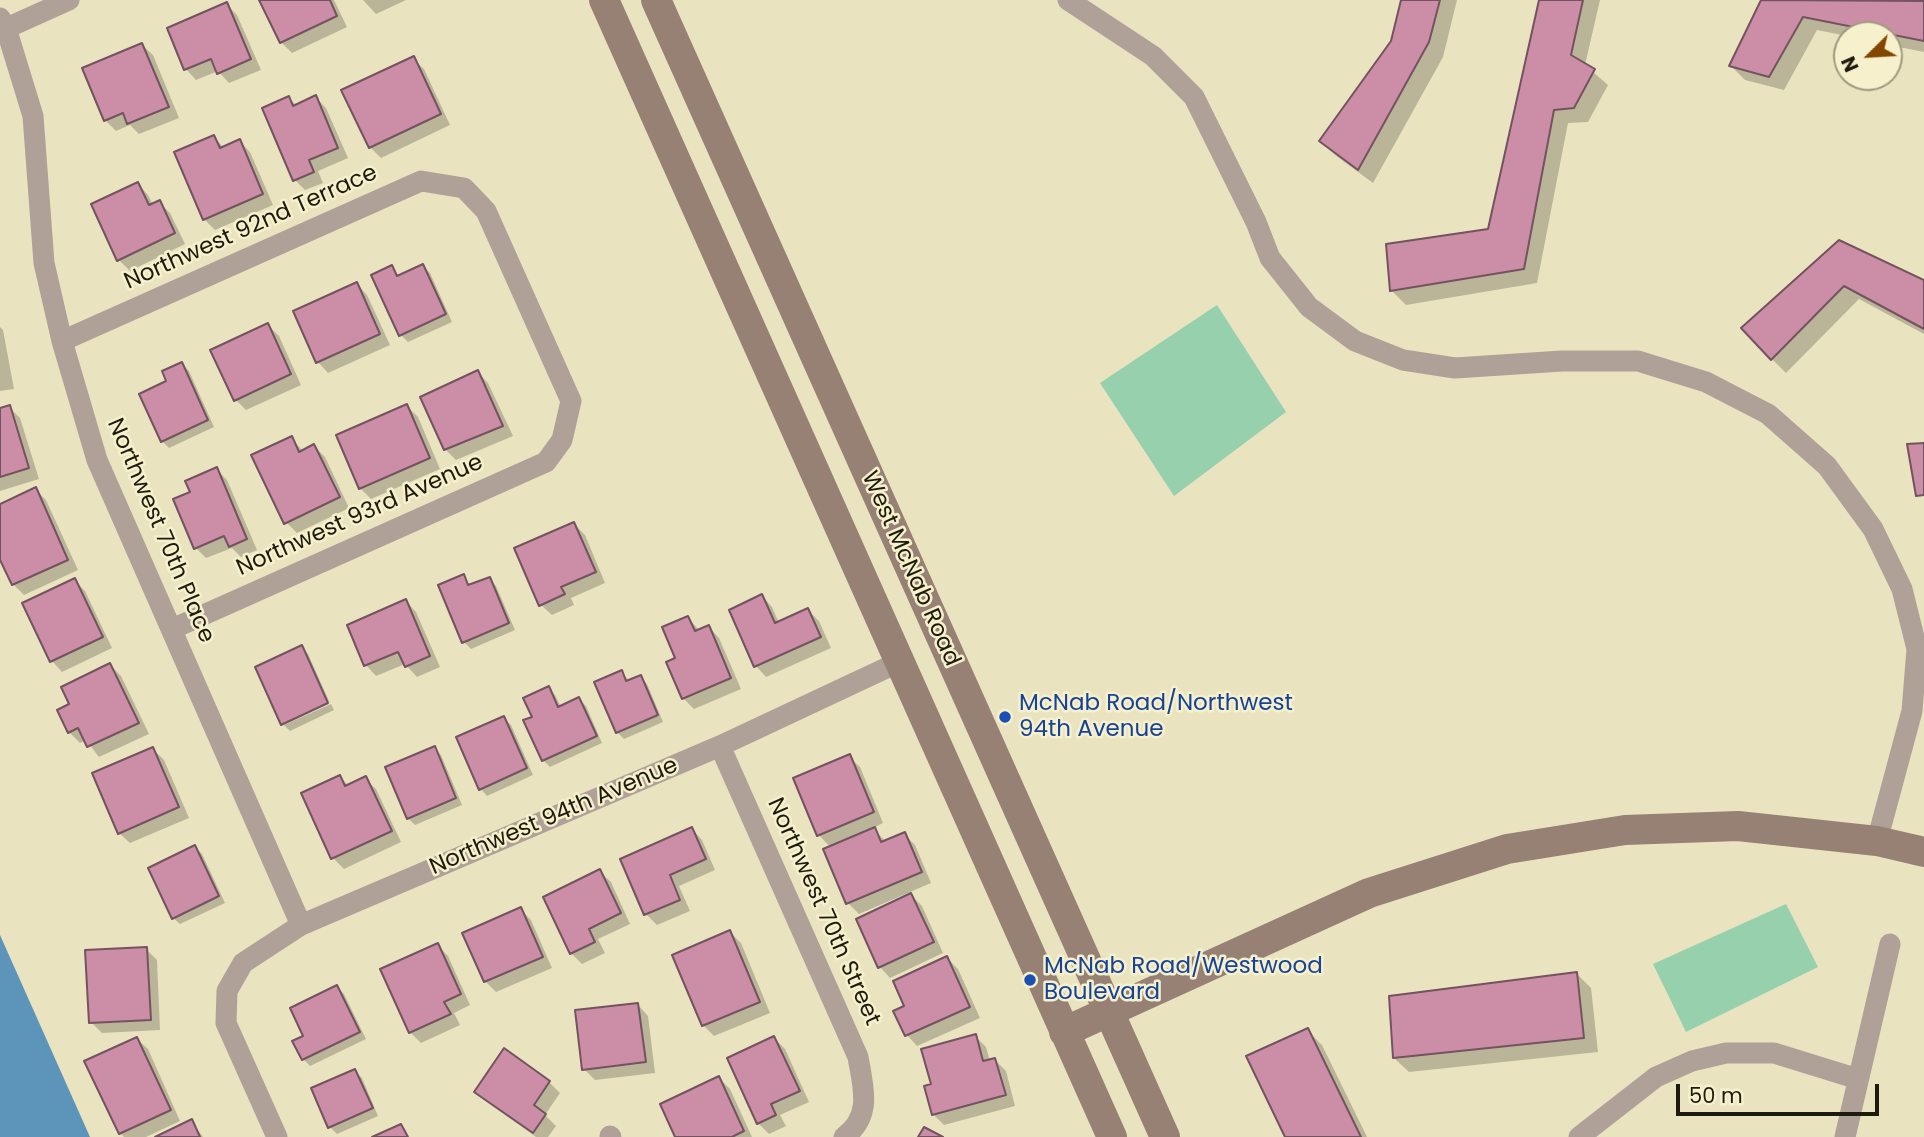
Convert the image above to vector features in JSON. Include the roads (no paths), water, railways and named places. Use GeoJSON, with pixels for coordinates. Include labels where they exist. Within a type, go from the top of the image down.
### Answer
{"type":"FeatureCollection","features":[{"type":"Feature","properties":{"kind":"main road"},"geometry":{"type":"LineString","coordinates":[[604,0],[1112,1137]]}},
{"type":"Feature","properties":{"kind":"main road","name":"West McNab Road"},"geometry":{"type":"LineString","coordinates":[[656,0],[1165,1137]]}},
{"type":"Feature","properties":{"kind":"main road"},"geometry":{"type":"LineString","coordinates":[[1064,1032],[1107,1010],[1369,893],[1507,849],[1625,830],[1738,826],[1877,841],[1924,852]]}},
{"type":"Feature","properties":{"kind":"street"},"geometry":{"type":"LineString","coordinates":[[2,26],[69,0]]}},
{"type":"Feature","properties":{"kind":"street"},"geometry":{"type":"LineString","coordinates":[[1068,0],[1153,56],[1194,97],[1256,222],[1270,258],[1309,307],[1355,341],[1404,360],[1455,368],[1562,361],[1638,361],[1706,382],[1768,414],[1827,466],[1873,529],[1902,589],[1917,649],[1912,711],[1877,841]]}},
{"type":"Feature","properties":{"kind":"street","name":"Northwest 70th Place"},"geometry":{"type":"LineString","coordinates":[[2,26],[33,116],[44,263],[62,341],[97,460],[301,925]]}},
{"type":"Feature","properties":{"kind":"street","name":"Northwest 92nd Terrace"},"geometry":{"type":"LineString","coordinates":[[62,341],[421,181],[464,188],[486,211],[571,401],[562,440]]}},
{"type":"Feature","properties":{"kind":"street","name":"Northwest 93rd Avenue"},"geometry":{"type":"LineString","coordinates":[[172,629],[546,462],[562,440]]}},
{"type":"Feature","properties":{"kind":"street","name":"Northwest 94th Avenue"},"geometry":{"type":"LineString","coordinates":[[276,1137],[226,1023],[227,992],[243,963],[301,925],[720,746],[899,662]]}},
{"type":"Feature","properties":{"kind":"street","name":"Northwest 70th Street"},"geometry":{"type":"LineString","coordinates":[[720,746],[858,1057],[865,1104],[853,1130],[844,1137]]}},
{"type":"Feature","properties":{"kind":"street"},"geometry":{"type":"LineString","coordinates":[[1845,1137],[1890,944]]}},
{"type":"Feature","properties":{"kind":"street"},"geometry":{"type":"LineString","coordinates":[[1578,1137],[1657,1077],[1692,1061],[1726,1053],[1773,1053],[1858,1079]]}},
{"type":"Feature","properties":{"kind":"water"},"geometry":{"type":"Polygon","coordinates":[[[0,935],[90,1137],[0,1137],[0,935]]]}},
{"type":"Feature","properties":{"kind":"place","name":"McNab Road/Northwest 94th Avenue"},"geometry":{"type":"Point","coordinates":[1005,717]}},
{"type":"Feature","properties":{"kind":"place","name":"McNab Road/Westwood Boulevard"},"geometry":{"type":"Point","coordinates":[1030,980]}}]}
